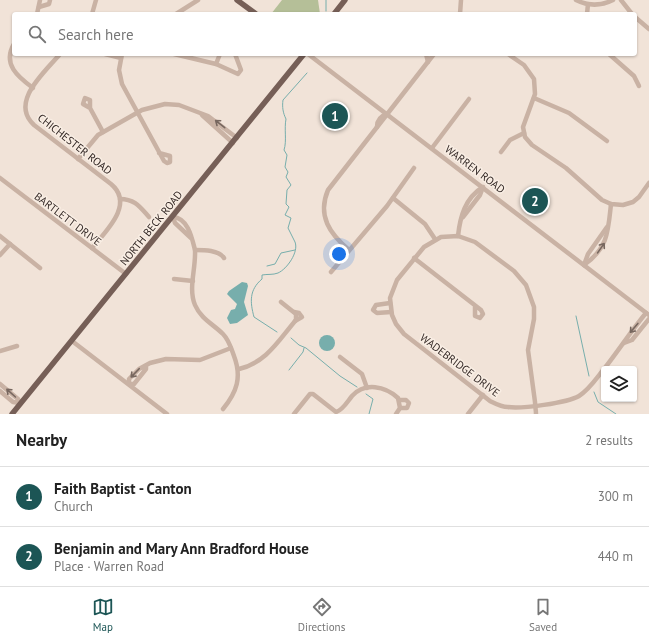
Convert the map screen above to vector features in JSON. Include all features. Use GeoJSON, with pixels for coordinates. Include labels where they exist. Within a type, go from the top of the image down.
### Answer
{"type":"FeatureCollection","features":[{"type":"Feature","properties":{"kind":"main road"},"geometry":{"type":"LineString","coordinates":[[237,0],[253,12]]}},
{"type":"Feature","properties":{"kind":"main road"},"geometry":{"type":"LineString","coordinates":[[336,12],[345,0]]}},
{"type":"Feature","properties":{"kind":"main road","name":"NORTH BECK ROAD"},"geometry":{"type":"LineString","coordinates":[[12,414],[302,56]]}},
{"type":"Feature","properties":{"kind":"street"},"geometry":{"type":"LineString","coordinates":[[39,12],[40,0]]}},
{"type":"Feature","properties":{"kind":"street"},"geometry":{"type":"LineString","coordinates":[[40,7],[49,4],[50,0]]}},
{"type":"Feature","properties":{"kind":"street"},"geometry":{"type":"LineString","coordinates":[[93,12],[96,0]]}},
{"type":"Feature","properties":{"kind":"street"},"geometry":{"type":"LineString","coordinates":[[179,12],[192,2],[198,0]]}},
{"type":"Feature","properties":{"kind":"street"},"geometry":{"type":"LineString","coordinates":[[460,12],[461,0]]}},
{"type":"Feature","properties":{"kind":"street"},"geometry":{"type":"LineString","coordinates":[[576,0],[588,4],[600,5],[613,0]]}},
{"type":"Feature","properties":{"kind":"street"},"geometry":{"type":"LineString","coordinates":[[621,0],[630,12]]}},
{"type":"Feature","properties":{"kind":"street"},"geometry":{"type":"LineString","coordinates":[[587,12],[588,4]]}},
{"type":"Feature","properties":{"kind":"street"},"geometry":{"type":"LineString","coordinates":[[637,20],[649,29]]}},
{"type":"Feature","properties":{"kind":"street"},"geometry":{"type":"LineString","coordinates":[[12,50],[10,56],[12,68],[18,77],[33,88]]}},
{"type":"Feature","properties":{"kind":"street","name":"CHICHESTER ROAD"},"geometry":{"type":"LineString","coordinates":[[58,56],[33,88],[25,103],[25,111],[28,119],[113,186],[120,199]]}},
{"type":"Feature","properties":{"kind":"street"},"geometry":{"type":"LineString","coordinates":[[122,56],[120,70],[121,81],[159,153]]}},
{"type":"Feature","properties":{"kind":"street"},"geometry":{"type":"LineString","coordinates":[[182,56],[216,64],[234,73],[239,73],[241,68],[236,56]]}},
{"type":"Feature","properties":{"kind":"street"},"geometry":{"type":"LineString","coordinates":[[216,64],[219,56]]}},
{"type":"Feature","properties":{"kind":"street","name":"WARREN ROAD"},"geometry":{"type":"LineString","coordinates":[[311,56],[648,314]]}},
{"type":"Feature","properties":{"kind":"street"},"geometry":{"type":"LineString","coordinates":[[426,56],[428,62]]}},
{"type":"Feature","properties":{"kind":"street"},"geometry":{"type":"LineString","coordinates":[[349,250],[335,238],[327,226],[324,212],[325,198],[331,186],[432,56]]}},
{"type":"Feature","properties":{"kind":"street"},"geometry":{"type":"LineString","coordinates":[[511,56],[524,64],[530,71],[535,85],[534,98],[524,120],[524,133],[532,146],[566,168],[602,200],[611,204],[623,205],[633,202],[639,197],[649,183]]}},
{"type":"Feature","properties":{"kind":"street"},"geometry":{"type":"LineString","coordinates":[[610,56],[634,76],[639,86]]}},
{"type":"Feature","properties":{"kind":"street"},"geometry":{"type":"LineString","coordinates":[[534,98],[576,117],[607,141]]}},
{"type":"Feature","properties":{"kind":"street"},"geometry":{"type":"LineString","coordinates":[[432,148],[469,99]]}},
{"type":"Feature","properties":{"kind":"street"},"geometry":{"type":"LineString","coordinates":[[78,159],[95,137],[152,106],[171,104],[186,107],[202,115],[208,116],[215,120],[235,140]]}},
{"type":"Feature","properties":{"kind":"street"},"geometry":{"type":"LineString","coordinates":[[90,108],[103,132]]}},
{"type":"Feature","properties":{"kind":"street"},"geometry":{"type":"LineString","coordinates":[[501,152],[510,140],[524,133]]}},
{"type":"Feature","properties":{"kind":"street"},"geometry":{"type":"LineString","coordinates":[[331,272],[394,198],[414,168]]}},
{"type":"Feature","properties":{"kind":"street","name":"BARTLETT DRIVE"},"geometry":{"type":"LineString","coordinates":[[0,178],[126,274]]}},
{"type":"Feature","properties":{"kind":"street"},"geometry":{"type":"LineString","coordinates":[[458,236],[461,219],[469,201],[475,192],[483,187]]}},
{"type":"Feature","properties":{"kind":"street"},"geometry":{"type":"LineString","coordinates":[[394,198],[425,224],[435,239]]}},
{"type":"Feature","properties":{"kind":"street"},"geometry":{"type":"LineString","coordinates":[[92,248],[117,215],[120,207],[120,199],[128,199],[136,203],[149,217]]}},
{"type":"Feature","properties":{"kind":"street"},"geometry":{"type":"LineString","coordinates":[[584,265],[594,258],[606,241],[611,204]]}},
{"type":"Feature","properties":{"kind":"street"},"geometry":{"type":"LineString","coordinates":[[173,217],[178,217],[186,224],[195,250],[192,294],[198,311],[205,320],[224,336],[231,348],[239,368],[238,381],[235,391],[223,409]]}},
{"type":"Feature","properties":{"kind":"street"},"geometry":{"type":"LineString","coordinates":[[584,265],[588,254],[608,226]]}},
{"type":"Feature","properties":{"kind":"street"},"geometry":{"type":"LineString","coordinates":[[0,236],[40,268]]}},
{"type":"Feature","properties":{"kind":"street"},"geometry":{"type":"LineString","coordinates":[[391,312],[377,313],[373,310],[376,305],[390,301],[395,283],[424,247],[435,239],[446,236],[458,236],[475,242],[514,271],[523,280],[529,291],[534,314],[528,350],[536,414]]}},
{"type":"Feature","properties":{"kind":"street"},"geometry":{"type":"LineString","coordinates":[[0,255],[10,244]]}},
{"type":"Feature","properties":{"kind":"street"},"geometry":{"type":"LineString","coordinates":[[195,250],[211,251],[223,256],[224,258]]}},
{"type":"Feature","properties":{"kind":"street"},"geometry":{"type":"LineString","coordinates":[[414,258],[476,307]]}},
{"type":"Feature","properties":{"kind":"street"},"geometry":{"type":"LineString","coordinates":[[174,279],[193,281]]}},
{"type":"Feature","properties":{"kind":"street","name":"WADEBRIDGE DRIVE"},"geometry":{"type":"LineString","coordinates":[[390,301],[391,312],[396,324],[404,334],[494,403],[505,407],[567,401],[578,397],[589,388],[601,373]]}},
{"type":"Feature","properties":{"kind":"street"},"geometry":{"type":"LineString","coordinates":[[239,368],[252,365],[265,357],[297,317],[294,312],[281,302]]}},
{"type":"Feature","properties":{"kind":"street","name":"WADEBRIDGE DRIVE"},"geometry":{"type":"LineString","coordinates":[[606,366],[624,343],[627,336],[648,314]]}},
{"type":"Feature","properties":{"kind":"street","name":"WADEBRIDGE DRIVE"},"geometry":{"type":"LineString","coordinates":[[624,343],[632,340],[649,319]]}},
{"type":"Feature","properties":{"kind":"street"},"geometry":{"type":"LineString","coordinates":[[72,341],[167,414]]}},
{"type":"Feature","properties":{"kind":"street"},"geometry":{"type":"LineString","coordinates":[[0,351],[17,346]]}},
{"type":"Feature","properties":{"kind":"street"},"geometry":{"type":"LineString","coordinates":[[129,384],[129,379],[138,369],[150,363],[166,360],[200,360],[231,348]]}},
{"type":"Feature","properties":{"kind":"street"},"geometry":{"type":"LineString","coordinates":[[340,357],[362,374],[367,388]]}},
{"type":"Feature","properties":{"kind":"street"},"geometry":{"type":"LineString","coordinates":[[0,384],[16,397],[20,403]]}},
{"type":"Feature","properties":{"kind":"street"},"geometry":{"type":"LineString","coordinates":[[294,414],[310,394],[314,394],[336,412],[340,410],[357,392],[367,388],[380,387],[387,390],[399,400],[406,400],[409,403],[407,408],[400,408]]}},
{"type":"Feature","properties":{"kind":"street"},"geometry":{"type":"LineString","coordinates":[[0,391],[12,402],[20,403]]}},
{"type":"Feature","properties":{"kind":"street"},"geometry":{"type":"LineString","coordinates":[[468,414],[483,395]]}},
{"type":"Feature","properties":{"kind":"street"},"geometry":{"type":"LineString","coordinates":[[396,414],[400,408],[399,400]]}},
{"type":"Feature","properties":{"kind":"green space"},"geometry":{"type":"Polygon","coordinates":[[[282,0],[318,0],[320,12],[273,12],[282,0]]]}},
{"type":"Feature","properties":{"kind":"water"},"geometry":{"type":"Polygon","coordinates":[[[242,282],[247,283],[248,286],[244,302],[248,315],[237,323],[230,324],[227,318],[231,310],[235,309],[237,304],[227,294],[242,282]]]}},
{"type":"Feature","properties":{"kind":"water"},"geometry":{"type":"Polygon","coordinates":[[[327,335],[333,337],[335,343],[333,349],[327,351],[321,349],[319,343],[321,337],[327,335]]]}},
{"type":"Feature","properties":{"kind":"waterway"},"geometry":{"type":"LineString","coordinates":[[326,0],[326,11]]}},
{"type":"Feature","properties":{"kind":"waterway"},"geometry":{"type":"LineString","coordinates":[[277,332],[254,317],[251,301],[255,287],[262,279],[262,275],[278,273],[285,268],[294,255],[296,246],[288,228],[291,218],[285,215],[289,207],[286,204],[287,190],[291,185],[286,177],[288,172],[285,167],[287,155],[284,150],[286,119],[283,110],[283,100],[307,73]]}},
{"type":"Feature","properties":{"kind":"waterway"},"geometry":{"type":"LineString","coordinates":[[267,266],[275,264],[281,253],[295,250]]}},
{"type":"Feature","properties":{"kind":"waterway"},"geometry":{"type":"LineString","coordinates":[[576,316],[589,376]]}},
{"type":"Feature","properties":{"kind":"waterway"},"geometry":{"type":"LineString","coordinates":[[291,338],[299,345],[306,348],[340,376],[357,387]]}},
{"type":"Feature","properties":{"kind":"waterway"},"geometry":{"type":"LineString","coordinates":[[289,370],[303,352],[304,348]]}},
{"type":"Feature","properties":{"kind":"waterway"},"geometry":{"type":"LineString","coordinates":[[594,392],[598,402],[616,414]]}},
{"type":"Feature","properties":{"kind":"waterway"},"geometry":{"type":"LineString","coordinates":[[366,394],[373,399],[369,414]]}},
{"type":"Feature","properties":{"kind":"place","name":"Faith Baptist - Canton"},"geometry":{"type":"Point","coordinates":[335,116]}},
{"type":"Feature","properties":{"kind":"place","name":"Benjamin and Mary Ann Bradford House"},"geometry":{"type":"Point","coordinates":[535,201]}}]}
